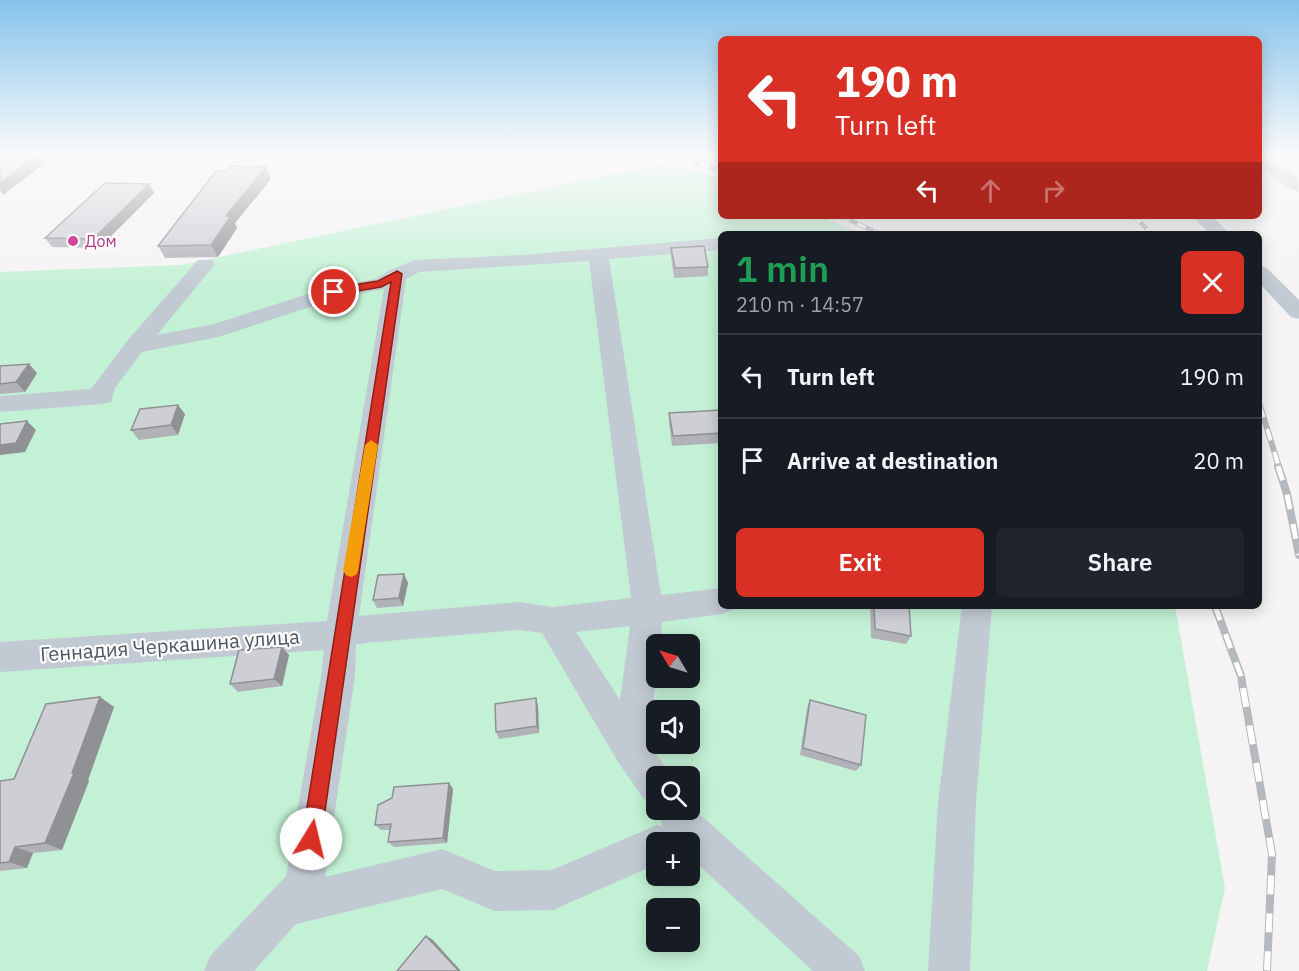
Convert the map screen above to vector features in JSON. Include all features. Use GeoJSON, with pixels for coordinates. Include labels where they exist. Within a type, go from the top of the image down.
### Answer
{"type":"FeatureCollection","features":[{"type":"Feature","properties":{"kind":"street"},"geometry":{"type":"LineString","coordinates":[[1204,219],[1218,231]]}},
{"type":"Feature","properties":{"kind":"street"},"geometry":{"type":"LineString","coordinates":[[135,346],[218,330],[278,308],[334,292],[381,284],[415,266],[718,244]]}},
{"type":"Feature","properties":{"kind":"street"},"geometry":{"type":"LineString","coordinates":[[598,254],[648,608],[631,749]]}},
{"type":"Feature","properties":{"kind":"street"},"geometry":{"type":"LineString","coordinates":[[0,404],[102,396],[103,387],[205,264]]}},
{"type":"Feature","properties":{"kind":"street"},"geometry":{"type":"LineString","coordinates":[[225,971],[304,886],[338,676],[341,634],[397,274]]}},
{"type":"Feature","properties":{"kind":"street"},"geometry":{"type":"LineString","coordinates":[[1262,274],[1299,312]]}},
{"type":"Feature","properties":{"kind":"street","name":"Геннадия Черкашина улица"},"geometry":{"type":"LineString","coordinates":[[0,657],[341,634],[364,629],[520,616],[552,621],[718,601]]}},
{"type":"Feature","properties":{"kind":"street"},"geometry":{"type":"LineString","coordinates":[[949,971],[957,802],[977,609]]}},
{"type":"Feature","properties":{"kind":"street"},"geometry":{"type":"LineString","coordinates":[[552,621],[646,770]]}},
{"type":"Feature","properties":{"kind":"street"},"geometry":{"type":"LineString","coordinates":[[284,907],[442,869],[495,891],[553,890],[668,831],[844,971]]}},
{"type":"Feature","properties":{"kind":"green space"},"geometry":{"type":"Polygon","coordinates":[[[493,199],[718,199],[718,219],[826,219],[855,231],[718,231],[718,609],[1176,609],[1225,888],[1207,971],[0,971],[0,272],[181,265],[493,199]]]}},
{"type":"Feature","properties":{"kind":"building"},"geometry":{"type":"Polygon","coordinates":[[[87,199],[133,199],[93,239],[45,238],[87,199]]]}},
{"type":"Feature","properties":{"kind":"building"},"geometry":{"type":"Polygon","coordinates":[[[194,199],[240,199],[226,216],[231,216],[211,245],[158,246],[194,199]]]}},
{"type":"Feature","properties":{"kind":"building"},"geometry":{"type":"Polygon","coordinates":[[[704,246],[708,267],[675,268],[671,248],[704,246]]]}},
{"type":"Feature","properties":{"kind":"building"},"geometry":{"type":"Polygon","coordinates":[[[29,364],[16,382],[0,384],[0,366],[29,364]]]}},
{"type":"Feature","properties":{"kind":"building"},"geometry":{"type":"Polygon","coordinates":[[[178,405],[171,425],[131,430],[140,409],[178,405]]]}},
{"type":"Feature","properties":{"kind":"building"},"geometry":{"type":"Polygon","coordinates":[[[718,410],[718,433],[673,436],[669,413],[718,410]]]}},
{"type":"Feature","properties":{"kind":"building"},"geometry":{"type":"Polygon","coordinates":[[[27,421],[16,443],[0,445],[0,424],[27,421]]]}},
{"type":"Feature","properties":{"kind":"building"},"geometry":{"type":"Polygon","coordinates":[[[404,574],[399,598],[373,600],[378,575],[404,574]]]}},
{"type":"Feature","properties":{"kind":"building"},"geometry":{"type":"Polygon","coordinates":[[[874,609],[909,609],[911,636],[875,629],[874,609]]]}},
{"type":"Feature","properties":{"kind":"building"},"geometry":{"type":"Polygon","coordinates":[[[282,647],[274,679],[230,684],[239,650],[282,647]]]}},
{"type":"Feature","properties":{"kind":"building"},"geometry":{"type":"Polygon","coordinates":[[[100,697],[72,773],[74,773],[45,843],[15,847],[9,862],[0,863],[0,781],[14,779],[46,704],[100,697]]]}},
{"type":"Feature","properties":{"kind":"building"},"geometry":{"type":"Polygon","coordinates":[[[536,698],[537,726],[496,732],[495,704],[536,698]]]}},
{"type":"Feature","properties":{"kind":"building"},"geometry":{"type":"Polygon","coordinates":[[[810,700],[866,715],[861,765],[803,748],[810,700]]]}},
{"type":"Feature","properties":{"kind":"building"},"geometry":{"type":"Polygon","coordinates":[[[449,783],[443,838],[388,842],[391,824],[375,825],[378,805],[392,798],[394,787],[449,783]]]}},
{"type":"Feature","properties":{"kind":"building"},"geometry":{"type":"Polygon","coordinates":[[[426,936],[459,971],[397,971],[426,936]]]}},
{"type":"Feature","properties":{"kind":"railway"},"geometry":{"type":"LineString","coordinates":[[848,219],[874,231]]}},
{"type":"Feature","properties":{"kind":"railway"},"geometry":{"type":"LineString","coordinates":[[1137,219],[1149,231]]}},
{"type":"Feature","properties":{"kind":"railway"},"geometry":{"type":"LineString","coordinates":[[1262,412],[1279,467]]}},
{"type":"Feature","properties":{"kind":"railway"},"geometry":{"type":"LineString","coordinates":[[1278,466],[1287,494],[1299,555]]}},
{"type":"Feature","properties":{"kind":"railway"},"geometry":{"type":"LineString","coordinates":[[1216,609],[1241,676],[1243,689]]}},
{"type":"Feature","properties":{"kind":"railway"},"geometry":{"type":"LineString","coordinates":[[1243,688],[1272,854],[1267,971]]}},
{"type":"Feature","properties":{"kind":"slow traffic"},"geometry":{"type":"LineString","coordinates":[[351,571],[371,445]]}},
{"type":"Feature","properties":{"kind":"place","name":"Дом"},"geometry":{"type":"Point","coordinates":[73,241]}},
{"type":"Feature","properties":{"kind":"route"},"geometry":{"type":"LineString","coordinates":[[311,839],[338,676],[341,634],[397,274],[381,284],[334,292]]}}]}
